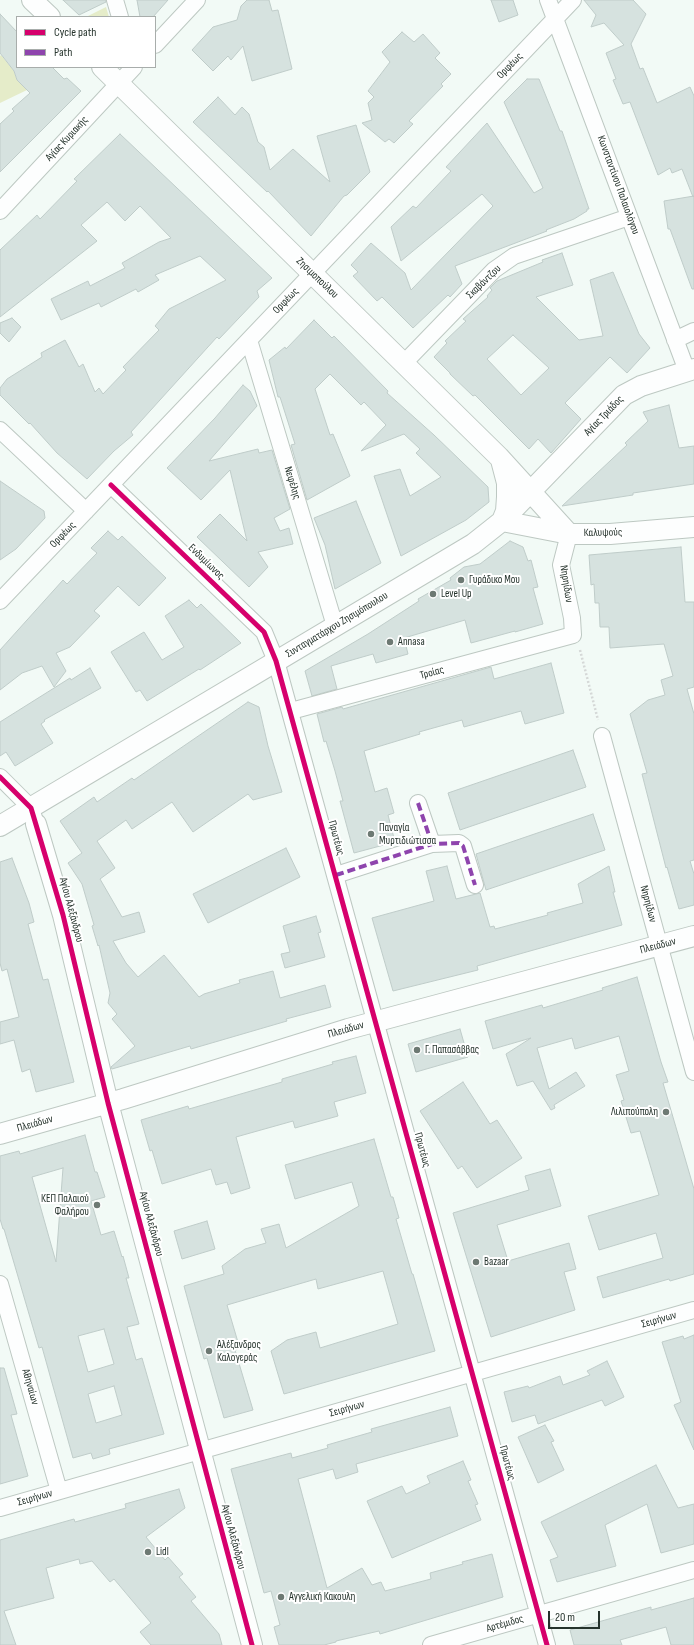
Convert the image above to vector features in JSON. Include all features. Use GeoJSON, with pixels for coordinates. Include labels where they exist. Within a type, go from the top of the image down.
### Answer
{"type":"FeatureCollection","features":[{"type":"Feature","properties":{"kind":"street"},"geometry":{"type":"LineString","coordinates":[[32,0],[49,16]]}},
{"type":"Feature","properties":{"kind":"street"},"geometry":{"type":"LineString","coordinates":[[115,0],[120,16]]}},
{"type":"Feature","properties":{"kind":"street"},"geometry":{"type":"LineString","coordinates":[[156,44],[197,0]]}},
{"type":"Feature","properties":{"kind":"street","name":"Κωνσταντίνου Παλαιολόγου"},"geometry":{"type":"LineString","coordinates":[[548,0],[675,340],[690,370]]}},
{"type":"Feature","properties":{"kind":"street","name":"Ορφέως"},"geometry":{"type":"LineString","coordinates":[[0,602],[573,0]]}},
{"type":"Feature","properties":{"kind":"street","name":"Ζησιμοπούλου"},"geometry":{"type":"LineString","coordinates":[[103,68],[499,456],[531,491]]}},
{"type":"Feature","properties":{"kind":"street","name":"Αγίας Κυριακής"},"geometry":{"type":"LineString","coordinates":[[0,211],[133,68]]}},
{"type":"Feature","properties":{"kind":"street","name":"Σκαβάντζου"},"geometry":{"type":"LineString","coordinates":[[404,363],[494,270],[514,256],[629,217]]}},
{"type":"Feature","properties":{"kind":"street"},"geometry":{"type":"LineString","coordinates":[[675,340],[694,331]]}},
{"type":"Feature","properties":{"kind":"street","name":"Νεφέλης"},"geometry":{"type":"LineString","coordinates":[[249,340],[335,626]]}},
{"type":"Feature","properties":{"kind":"street","name":"Αγίας Τριάδος"},"geometry":{"type":"LineString","coordinates":[[531,491],[624,395],[641,386],[690,370]]}},
{"type":"Feature","properties":{"kind":"street"},"geometry":{"type":"LineString","coordinates":[[0,430],[86,511]]}},
{"type":"Feature","properties":{"kind":"street"},"geometry":{"type":"LineString","coordinates":[[499,456],[507,483],[506,511],[502,521],[569,534]]}},
{"type":"Feature","properties":{"kind":"street","name":"Ενδυμίωνος"},"geometry":{"type":"LineString","coordinates":[[111,485],[264,632],[276,661]]}},
{"type":"Feature","properties":{"kind":"street","name":"Συνταγματάρχου Ζησιμόπουλου"},"geometry":{"type":"LineString","coordinates":[[0,826],[33,816],[276,661],[457,554],[483,537],[502,521],[531,491]]}},
{"type":"Feature","properties":{"kind":"street","name":"Καλυψούς"},"geometry":{"type":"LineString","coordinates":[[531,491],[569,534],[610,534],[694,527]]}},
{"type":"Feature","properties":{"kind":"street","name":"Νηρηίδων"},"geometry":{"type":"LineString","coordinates":[[569,534],[561,565],[572,618],[573,635]]}},
{"type":"Feature","properties":{"kind":"street","name":"Τροίας"},"geometry":{"type":"LineString","coordinates":[[291,711],[573,635]]}},
{"type":"Feature","properties":{"kind":"street","name":"Πρωτέως"},"geometry":{"type":"LineString","coordinates":[[276,661],[377,1022],[547,1645]]}},
{"type":"Feature","properties":{"kind":"street","name":"Νηρηίδων"},"geometry":{"type":"LineString","coordinates":[[602,736],[694,1072]]}},
{"type":"Feature","properties":{"kind":"street"},"geometry":{"type":"LineString","coordinates":[[0,777],[33,816]]}},
{"type":"Feature","properties":{"kind":"street"},"geometry":{"type":"LineString","coordinates":[[418,803],[432,844]]}},
{"type":"Feature","properties":{"kind":"street","name":"Αγίου Αλεξάνδρου"},"geometry":{"type":"LineString","coordinates":[[33,816],[63,915],[108,1103],[252,1645]]}},
{"type":"Feature","properties":{"kind":"street"},"geometry":{"type":"LineString","coordinates":[[336,875],[432,844],[459,843],[463,846],[475,884]]}},
{"type":"Feature","properties":{"kind":"street","name":"Πλειάδων"},"geometry":{"type":"LineString","coordinates":[[0,1134],[108,1103],[341,1031],[694,936]]}},
{"type":"Feature","properties":{"kind":"street","name":"Αθηναίων"},"geometry":{"type":"LineString","coordinates":[[0,1284],[59,1491]]}},
{"type":"Feature","properties":{"kind":"street","name":"Σειρήνων"},"geometry":{"type":"LineString","coordinates":[[0,1508],[694,1310]]}},
{"type":"Feature","properties":{"kind":"street","name":"Αρτέμιδος"},"geometry":{"type":"LineString","coordinates":[[432,1645],[694,1570]]}},
{"type":"Feature","properties":{"kind":"path"},"geometry":{"type":"LineString","coordinates":[[573,635],[578,643],[602,736]]}},
{"type":"Feature","properties":{"kind":"green space"},"geometry":{"type":"Polygon","coordinates":[[[106,7],[109,16],[88,16],[106,7]]]}},
{"type":"Feature","properties":{"kind":"green space"},"geometry":{"type":"Polygon","coordinates":[[[1,55],[14,71],[17,80],[27,90],[0,103],[0,56],[1,55]]]}},
{"type":"Feature","properties":{"kind":"building"},"geometry":{"type":"Polygon","coordinates":[[[63,0],[106,0],[106,2],[79,15],[63,0]]]}},
{"type":"Feature","properties":{"kind":"building"},"geometry":{"type":"Polygon","coordinates":[[[137,0],[168,0],[154,16],[140,16],[137,0]]]}},
{"type":"Feature","properties":{"kind":"building"},"geometry":{"type":"Polygon","coordinates":[[[247,0],[269,0],[272,11],[278,10],[292,69],[252,81],[243,46],[231,60],[228,56],[213,71],[192,50],[213,27],[237,20],[241,6],[247,0]]]}},
{"type":"Feature","properties":{"kind":"building"},"geometry":{"type":"Polygon","coordinates":[[[491,0],[513,0],[518,15],[499,22],[491,0]]]}},
{"type":"Feature","properties":{"kind":"building"},"geometry":{"type":"Polygon","coordinates":[[[584,0],[633,0],[646,14],[631,44],[640,69],[643,68],[657,103],[690,87],[694,96],[693,197],[682,169],[672,173],[670,168],[658,175],[630,102],[623,104],[613,80],[616,79],[606,53],[624,45],[604,23],[591,27],[596,15],[584,0]]]}},
{"type":"Feature","properties":{"kind":"building"},"geometry":{"type":"Polygon","coordinates":[[[0,14],[16,31],[16,68],[53,68],[64,79],[67,78],[81,91],[0,172],[0,124],[14,111],[12,109],[30,93],[17,80],[14,71],[0,53],[0,14]]]}},
{"type":"Feature","properties":{"kind":"building"},"geometry":{"type":"Polygon","coordinates":[[[402,32],[414,42],[423,34],[440,53],[435,58],[451,74],[441,84],[443,86],[409,121],[413,124],[394,143],[389,139],[385,142],[362,123],[372,120],[368,103],[374,97],[368,91],[390,62],[382,52],[402,32]]]}},
{"type":"Feature","properties":{"kind":"building"},"geometry":{"type":"Polygon","coordinates":[[[527,79],[539,79],[560,131],[562,131],[589,209],[574,219],[546,230],[547,231],[455,266],[462,284],[450,297],[448,295],[413,328],[382,297],[377,301],[353,276],[358,272],[351,265],[371,243],[405,273],[411,290],[493,206],[482,194],[401,261],[391,227],[413,206],[416,208],[451,171],[446,167],[487,123],[534,193],[543,188],[504,102],[527,79]]]}},
{"type":"Feature","properties":{"kind":"building"},"geometry":{"type":"Polygon","coordinates":[[[218,97],[235,115],[242,107],[249,114],[258,142],[264,147],[270,170],[293,149],[330,182],[317,136],[356,125],[370,172],[347,195],[344,196],[311,236],[268,191],[267,192],[193,122],[218,97]]]}},
{"type":"Feature","properties":{"kind":"building"},"geometry":{"type":"Polygon","coordinates":[[[120,134],[272,278],[257,291],[259,297],[219,339],[217,337],[131,432],[133,435],[114,451],[87,479],[57,453],[30,423],[29,424],[0,395],[0,388],[7,379],[42,357],[41,353],[65,340],[79,367],[83,364],[95,392],[99,388],[103,394],[126,370],[123,367],[159,330],[155,326],[169,309],[226,280],[200,256],[155,275],[159,280],[138,292],[136,289],[101,307],[99,303],[61,320],[51,299],[88,281],[90,286],[125,268],[122,263],[159,242],[171,238],[140,206],[125,221],[107,202],[81,225],[97,241],[0,317],[0,250],[37,215],[40,219],[77,181],[74,179],[120,134]]]}},
{"type":"Feature","properties":{"kind":"building"},"geometry":{"type":"Polygon","coordinates":[[[694,196],[694,289],[692,289],[670,229],[668,229],[664,201],[694,196]]]}},
{"type":"Feature","properties":{"kind":"building"},"geometry":{"type":"Polygon","coordinates":[[[562,253],[573,285],[536,297],[579,340],[603,336],[590,280],[613,272],[639,334],[650,348],[627,373],[610,357],[565,403],[581,419],[551,453],[538,439],[529,449],[475,395],[473,396],[434,357],[447,343],[445,341],[466,321],[463,319],[488,297],[487,296],[492,290],[490,288],[497,281],[543,262],[542,260],[562,253]],[[513,335],[487,359],[521,395],[549,368],[513,335]]]}},
{"type":"Feature","properties":{"kind":"building"},"geometry":{"type":"Polygon","coordinates":[[[12,318],[21,327],[9,342],[0,333],[0,323],[12,318]]]}},
{"type":"Feature","properties":{"kind":"building"},"geometry":{"type":"Polygon","coordinates":[[[314,320],[332,338],[334,336],[388,391],[387,393],[434,435],[488,487],[489,502],[466,520],[401,556],[374,476],[400,469],[410,496],[441,477],[416,453],[420,449],[404,434],[361,451],[386,425],[364,402],[361,405],[330,374],[315,389],[330,435],[333,434],[350,476],[307,500],[291,445],[295,444],[280,397],[278,397],[269,360],[285,347],[286,349],[314,320]]]}},
{"type":"Feature","properties":{"kind":"building"},"geometry":{"type":"Polygon","coordinates":[[[243,385],[250,391],[257,406],[209,461],[258,449],[259,453],[272,450],[290,509],[274,518],[280,531],[289,528],[293,544],[258,552],[268,567],[249,587],[197,537],[220,514],[247,541],[230,470],[201,500],[167,468],[215,418],[243,385]]]}},
{"type":"Feature","properties":{"kind":"building"},"geometry":{"type":"Polygon","coordinates":[[[669,405],[679,448],[694,446],[694,484],[562,506],[627,445],[625,443],[648,421],[643,412],[669,405]]]}},
{"type":"Feature","properties":{"kind":"building"},"geometry":{"type":"Polygon","coordinates":[[[0,481],[44,511],[45,518],[16,549],[0,560],[0,481]]]}},
{"type":"Feature","properties":{"kind":"building"},"geometry":{"type":"Polygon","coordinates":[[[356,501],[381,563],[335,589],[325,545],[314,518],[356,501]]]}},
{"type":"Feature","properties":{"kind":"building"},"geometry":{"type":"Polygon","coordinates":[[[108,531],[118,540],[122,536],[166,578],[139,606],[118,586],[94,611],[100,616],[70,647],[56,653],[66,671],[54,687],[42,666],[22,673],[0,690],[0,650],[63,580],[67,584],[97,553],[91,548],[108,531]]]}},
{"type":"Feature","properties":{"kind":"building"},"geometry":{"type":"Polygon","coordinates":[[[510,541],[523,547],[528,561],[531,560],[538,587],[533,588],[543,624],[471,643],[465,620],[404,638],[408,654],[376,663],[373,654],[331,666],[337,689],[312,696],[305,671],[368,634],[419,601],[418,599],[451,580],[450,578],[464,567],[480,564],[510,541]]]}},
{"type":"Feature","properties":{"kind":"building"},"geometry":{"type":"Polygon","coordinates":[[[681,547],[685,602],[694,602],[694,687],[687,689],[694,714],[694,860],[690,861],[694,874],[694,905],[679,909],[667,867],[666,868],[642,774],[647,773],[630,714],[648,700],[665,695],[661,680],[673,676],[664,644],[610,648],[609,627],[600,627],[599,603],[595,603],[594,584],[591,585],[589,555],[681,547]]]}},
{"type":"Feature","properties":{"kind":"building"},"geometry":{"type":"Polygon","coordinates":[[[189,600],[197,608],[201,604],[241,643],[200,670],[199,669],[147,701],[140,690],[136,692],[111,652],[144,632],[162,660],[184,647],[165,616],[189,600]]]}},
{"type":"Feature","properties":{"kind":"building"},"geometry":{"type":"Polygon","coordinates":[[[551,663],[564,713],[525,724],[521,711],[464,727],[462,720],[419,732],[420,734],[364,751],[375,792],[387,788],[394,813],[388,815],[395,842],[354,853],[340,801],[343,801],[326,741],[324,742],[317,714],[342,707],[343,709],[491,667],[494,679],[551,663]]]}},
{"type":"Feature","properties":{"kind":"building"},"geometry":{"type":"Polygon","coordinates":[[[90,668],[101,688],[44,720],[45,721],[41,724],[53,743],[15,766],[6,752],[0,756],[0,722],[70,678],[71,680],[90,668]]]}},
{"type":"Feature","properties":{"kind":"building"},"geometry":{"type":"Polygon","coordinates":[[[248,702],[259,707],[268,746],[282,792],[253,800],[248,794],[193,832],[172,802],[132,829],[126,820],[97,841],[115,868],[100,879],[122,917],[139,912],[145,932],[113,941],[126,963],[138,977],[164,955],[199,997],[204,994],[240,983],[239,980],[273,971],[280,998],[325,985],[331,1007],[286,1019],[287,1021],[191,1049],[190,1046],[112,1069],[111,1067],[135,1046],[112,1019],[117,1014],[108,1003],[110,993],[99,945],[98,946],[92,926],[94,925],[82,884],[68,863],[82,853],[60,821],[94,797],[97,802],[132,778],[134,780],[248,702]]]}},
{"type":"Feature","properties":{"kind":"building"},"geometry":{"type":"Polygon","coordinates":[[[573,750],[586,787],[460,830],[448,793],[573,750]]]}},
{"type":"Feature","properties":{"kind":"building"},"geometry":{"type":"Polygon","coordinates":[[[593,814],[605,850],[486,890],[476,854],[593,814]]]}},
{"type":"Feature","properties":{"kind":"building"},"geometry":{"type":"Polygon","coordinates":[[[286,848],[300,877],[208,923],[193,894],[286,848]]]}},
{"type":"Feature","properties":{"kind":"building"},"geometry":{"type":"Polygon","coordinates":[[[12,858],[29,903],[34,922],[28,924],[43,980],[48,979],[74,1082],[36,1092],[30,1069],[22,1072],[14,1040],[0,1044],[0,1022],[19,1017],[7,969],[2,971],[0,963],[0,862],[12,858]]]}},
{"type":"Feature","properties":{"kind":"building"},"geometry":{"type":"Polygon","coordinates":[[[447,866],[456,899],[480,893],[490,927],[494,926],[495,929],[548,915],[547,913],[583,903],[578,884],[609,866],[615,892],[613,892],[622,925],[477,966],[478,970],[393,991],[372,918],[434,901],[426,871],[447,866]]]}},
{"type":"Feature","properties":{"kind":"building"},"geometry":{"type":"Polygon","coordinates":[[[316,916],[321,932],[318,933],[325,957],[285,968],[281,954],[290,952],[283,926],[316,916]]]}},
{"type":"Feature","properties":{"kind":"building"},"geometry":{"type":"Polygon","coordinates":[[[637,977],[668,1082],[663,1083],[694,1189],[694,1274],[670,1281],[669,1279],[603,1298],[597,1277],[663,1258],[656,1233],[599,1250],[588,1216],[659,1195],[640,1131],[631,1133],[621,1101],[624,1100],[616,1075],[629,1071],[619,1036],[575,1049],[572,1038],[537,1048],[549,1089],[576,1072],[585,1086],[554,1105],[555,1108],[551,1110],[533,1081],[517,1086],[506,1054],[531,1038],[493,1049],[485,1021],[542,1005],[543,1008],[603,990],[602,988],[637,977]]]}},
{"type":"Feature","properties":{"kind":"building"},"geometry":{"type":"Polygon","coordinates":[[[460,1029],[468,1057],[416,1072],[408,1044],[460,1029]]]}},
{"type":"Feature","properties":{"kind":"building"},"geometry":{"type":"Polygon","coordinates":[[[356,1056],[366,1093],[334,1102],[338,1116],[295,1128],[293,1121],[236,1137],[250,1188],[231,1194],[227,1182],[216,1185],[211,1169],[162,1184],[141,1120],[188,1106],[189,1109],[282,1082],[282,1079],[333,1064],[332,1062],[356,1056]]]}},
{"type":"Feature","properties":{"kind":"building"},"geometry":{"type":"Polygon","coordinates":[[[463,1082],[490,1124],[497,1120],[522,1158],[477,1188],[462,1166],[458,1169],[420,1111],[463,1082]]]}},
{"type":"Feature","properties":{"kind":"building"},"geometry":{"type":"Polygon","coordinates":[[[85,1135],[95,1172],[97,1172],[105,1197],[91,1201],[101,1235],[114,1231],[122,1257],[123,1256],[129,1278],[126,1278],[139,1324],[127,1327],[136,1360],[142,1358],[164,1434],[109,1449],[110,1454],[93,1459],[91,1453],[73,1458],[42,1347],[39,1348],[0,1219],[0,1156],[19,1151],[20,1154],[85,1135]],[[63,1168],[32,1177],[56,1262],[63,1168]],[[104,1329],[78,1336],[88,1372],[114,1364],[104,1329]],[[114,1386],[88,1394],[96,1423],[122,1415],[114,1386]]]}},
{"type":"Feature","properties":{"kind":"building"},"geometry":{"type":"Polygon","coordinates":[[[374,1139],[391,1197],[393,1197],[399,1218],[396,1219],[435,1351],[284,1394],[271,1351],[287,1340],[316,1332],[320,1348],[398,1324],[383,1271],[318,1289],[316,1279],[227,1305],[240,1349],[235,1350],[253,1410],[224,1418],[207,1358],[204,1359],[184,1286],[224,1274],[222,1266],[245,1249],[266,1243],[261,1229],[279,1224],[286,1248],[359,1206],[352,1182],[295,1199],[285,1165],[374,1139]]]}},
{"type":"Feature","properties":{"kind":"building"},"geometry":{"type":"Polygon","coordinates":[[[550,1169],[561,1206],[497,1225],[508,1261],[569,1243],[576,1269],[564,1272],[575,1310],[491,1337],[453,1213],[529,1190],[525,1176],[550,1169]]]}},
{"type":"Feature","properties":{"kind":"building"},"geometry":{"type":"Polygon","coordinates":[[[207,1221],[215,1249],[182,1259],[174,1231],[207,1221]]]}},
{"type":"Feature","properties":{"kind":"building"},"geometry":{"type":"Polygon","coordinates":[[[694,1335],[694,1450],[674,1405],[681,1402],[662,1342],[683,1336],[684,1339],[694,1335]]]}},
{"type":"Feature","properties":{"kind":"building"},"geometry":{"type":"Polygon","coordinates":[[[607,1361],[624,1397],[605,1406],[602,1400],[538,1424],[535,1415],[512,1422],[504,1392],[528,1386],[529,1388],[560,1376],[563,1385],[590,1375],[587,1371],[607,1361]]]}},
{"type":"Feature","properties":{"kind":"building"},"geometry":{"type":"Polygon","coordinates":[[[0,1368],[4,1368],[17,1414],[11,1415],[28,1476],[0,1484],[0,1368]]]}},
{"type":"Feature","properties":{"kind":"building"},"geometry":{"type":"Polygon","coordinates":[[[450,1407],[458,1436],[356,1464],[358,1472],[336,1479],[333,1469],[298,1479],[327,1588],[362,1568],[372,1585],[381,1582],[385,1591],[431,1579],[430,1573],[492,1554],[503,1597],[380,1634],[379,1631],[324,1645],[279,1645],[274,1627],[280,1625],[271,1591],[264,1593],[231,1469],[291,1453],[292,1458],[328,1448],[327,1445],[372,1432],[371,1429],[450,1407]]]}},
{"type":"Feature","properties":{"kind":"building"},"geometry":{"type":"Polygon","coordinates":[[[545,1425],[554,1441],[551,1442],[564,1470],[538,1483],[518,1437],[545,1425]]]}},
{"type":"Feature","properties":{"kind":"building"},"geometry":{"type":"Polygon","coordinates":[[[463,1461],[471,1480],[468,1481],[478,1504],[475,1505],[481,1520],[392,1558],[367,1501],[402,1486],[406,1494],[430,1483],[427,1476],[463,1461]]]}},
{"type":"Feature","properties":{"kind":"building"},"geometry":{"type":"Polygon","coordinates":[[[656,1465],[678,1508],[694,1504],[694,1544],[661,1553],[647,1504],[605,1525],[616,1566],[557,1582],[550,1560],[558,1557],[541,1522],[656,1465]]]}},
{"type":"Feature","properties":{"kind":"building"},"geometry":{"type":"Polygon","coordinates":[[[179,1489],[185,1508],[146,1537],[165,1560],[168,1557],[183,1574],[179,1577],[196,1597],[191,1601],[219,1634],[222,1645],[151,1645],[140,1632],[151,1623],[114,1579],[110,1582],[92,1561],[80,1564],[79,1559],[46,1568],[54,1598],[4,1611],[16,1645],[0,1645],[0,1540],[74,1519],[75,1522],[126,1508],[125,1504],[179,1489]]]}},
{"type":"Feature","properties":{"kind":"building"},"geometry":{"type":"Polygon","coordinates":[[[694,1598],[694,1645],[671,1645],[666,1627],[620,1640],[622,1645],[574,1645],[570,1630],[651,1607],[651,1610],[694,1598]]]}},
{"type":"Feature","properties":{"kind":"marked path"},"geometry":{"type":"LineString","coordinates":[[418,803],[432,844]]}},
{"type":"Feature","properties":{"kind":"marked path"},"geometry":{"type":"LineString","coordinates":[[336,875],[432,844],[459,843],[463,846],[475,885]]}},
{"type":"Feature","properties":{"kind":"cycle path"},"geometry":{"type":"LineString","coordinates":[[111,485],[264,632],[276,661],[547,1645]]}},
{"type":"Feature","properties":{"kind":"cycle path"},"geometry":{"type":"LineString","coordinates":[[0,777],[31,808],[63,915],[108,1103],[252,1645]]}},
{"type":"Feature","properties":{"kind":"place","name":"Γυράδικο Μου"},"geometry":{"type":"Point","coordinates":[461,580]}},
{"type":"Feature","properties":{"kind":"place","name":"Level Up"},"geometry":{"type":"Point","coordinates":[433,594]}},
{"type":"Feature","properties":{"kind":"place","name":"Annasa"},"geometry":{"type":"Point","coordinates":[390,642]}},
{"type":"Feature","properties":{"kind":"place","name":"Παναγία Μυρτιδιώτισσα"},"geometry":{"type":"Point","coordinates":[371,834]}},
{"type":"Feature","properties":{"kind":"place","name":"Γ. Παπασάββας"},"geometry":{"type":"Point","coordinates":[417,1050]}},
{"type":"Feature","properties":{"kind":"place","name":"Λιλιπούπολη"},"geometry":{"type":"Point","coordinates":[666,1112]}},
{"type":"Feature","properties":{"kind":"place","name":"ΚΕΠ Παλαιού Φαλήρου"},"geometry":{"type":"Point","coordinates":[97,1205]}},
{"type":"Feature","properties":{"kind":"place","name":"Bazaar"},"geometry":{"type":"Point","coordinates":[476,1262]}},
{"type":"Feature","properties":{"kind":"place","name":"Αλέξανδρος Καλογεράς"},"geometry":{"type":"Point","coordinates":[209,1351]}},
{"type":"Feature","properties":{"kind":"place","name":"Lidl"},"geometry":{"type":"Point","coordinates":[148,1552]}},
{"type":"Feature","properties":{"kind":"place","name":"Αγγελική Κακουλη"},"geometry":{"type":"Point","coordinates":[281,1597]}}]}
